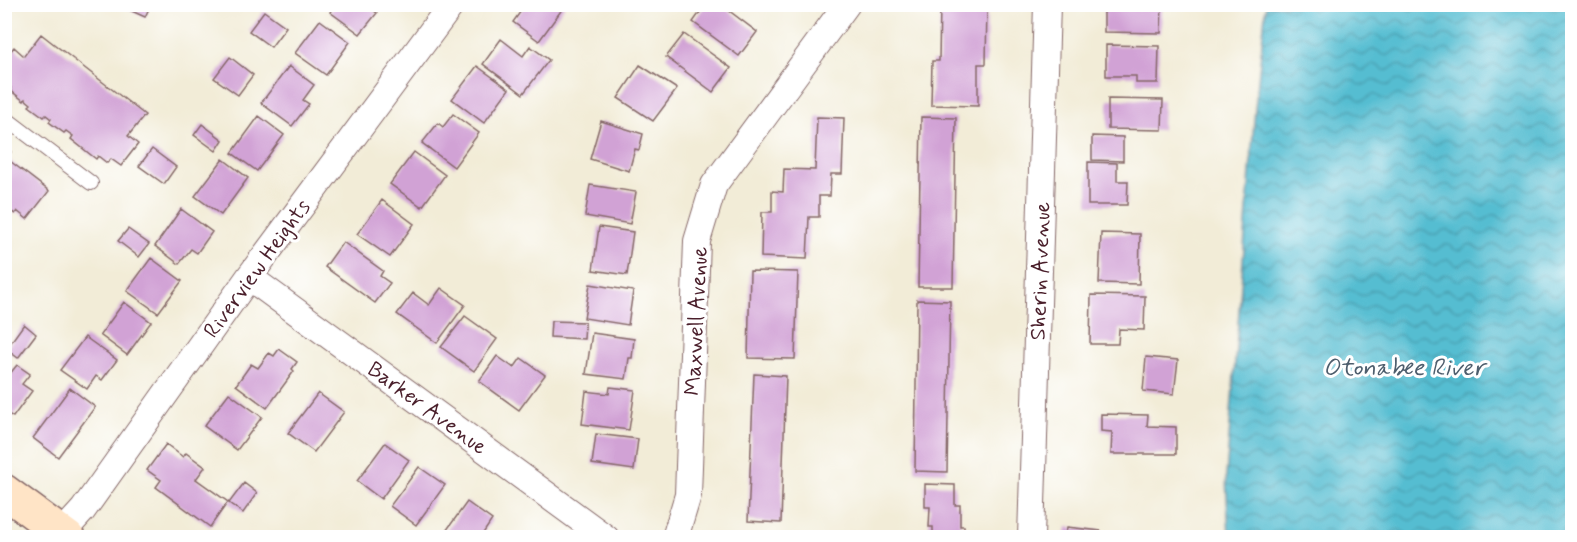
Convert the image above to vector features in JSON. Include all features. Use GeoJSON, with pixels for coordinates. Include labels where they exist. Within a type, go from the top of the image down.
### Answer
{"type":"FeatureCollection","features":[{"type":"Feature","properties":{"kind":"street","name":"Riverview Heights"},"geometry":{"type":"LineString","coordinates":[[65,535],[249,277],[452,4]]}},
{"type":"Feature","properties":{"kind":"street","name":"Maxwell Avenue"},"geometry":{"type":"LineString","coordinates":[[675,537],[688,495],[697,241],[714,185],[847,4]]}},
{"type":"Feature","properties":{"kind":"street","name":"Sherin Avenue"},"geometry":{"type":"LineString","coordinates":[[1031,537],[1047,4]]}},
{"type":"Feature","properties":{"kind":"street","name":"Barker Avenue"},"geometry":{"type":"LineString","coordinates":[[249,277],[606,537]]}},
{"type":"Feature","properties":{"kind":"street"},"geometry":{"type":"LineString","coordinates":[[4,491],[65,535]]}},
{"type":"Feature","properties":{"kind":"lane"},"geometry":{"type":"LineString","coordinates":[[4,117],[91,183]]}},
{"type":"Feature","properties":{"kind":"water","name":"Otonabee River"},"geometry":{"type":"Polygon","coordinates":[[[1266,5],[1572,5],[1572,537],[1229,537],[1226,476],[1255,109],[1266,5]]]}},
{"type":"Feature","properties":{"kind":"building"},"geometry":{"type":"Polygon","coordinates":[[[126,4],[151,4],[145,17],[125,8],[126,4]]]}},
{"type":"Feature","properties":{"kind":"building"},"geometry":{"type":"Polygon","coordinates":[[[335,4],[373,4],[370,8],[377,13],[360,34],[330,12],[335,4]]]}},
{"type":"Feature","properties":{"kind":"building"},"geometry":{"type":"Polygon","coordinates":[[[526,4],[566,4],[539,41],[513,22],[526,4]]]}},
{"type":"Feature","properties":{"kind":"building"},"geometry":{"type":"Polygon","coordinates":[[[706,4],[720,4],[757,32],[739,56],[693,22],[706,4]]]}},
{"type":"Feature","properties":{"kind":"building"},"geometry":{"type":"Polygon","coordinates":[[[940,4],[987,4],[986,64],[978,64],[978,106],[931,105],[932,61],[939,61],[940,4]]]}},
{"type":"Feature","properties":{"kind":"building"},"geometry":{"type":"Polygon","coordinates":[[[1104,4],[1162,4],[1161,33],[1104,32],[1104,4]]]}},
{"type":"Feature","properties":{"kind":"building"},"geometry":{"type":"Polygon","coordinates":[[[264,11],[286,27],[271,47],[249,31],[264,11]]]}},
{"type":"Feature","properties":{"kind":"building"},"geometry":{"type":"Polygon","coordinates":[[[320,20],[350,42],[326,75],[295,53],[320,20]]]}},
{"type":"Feature","properties":{"kind":"building"},"geometry":{"type":"Polygon","coordinates":[[[41,34],[145,115],[128,136],[138,144],[121,166],[111,159],[107,163],[98,156],[96,159],[71,139],[73,136],[66,131],[64,133],[49,122],[51,119],[46,115],[44,117],[29,106],[31,104],[10,90],[11,88],[5,83],[7,77],[4,75],[4,59],[14,47],[24,56],[41,34]]]}},
{"type":"Feature","properties":{"kind":"building"},"geometry":{"type":"Polygon","coordinates":[[[684,34],[731,68],[713,92],[666,57],[684,34]]]}},
{"type":"Feature","properties":{"kind":"building"},"geometry":{"type":"Polygon","coordinates":[[[501,39],[523,56],[530,46],[549,60],[523,94],[483,64],[501,39]]]}},
{"type":"Feature","properties":{"kind":"building"},"geometry":{"type":"Polygon","coordinates":[[[1106,45],[1159,46],[1158,83],[1136,83],[1136,76],[1106,76],[1106,45]]]}},
{"type":"Feature","properties":{"kind":"building"},"geometry":{"type":"Polygon","coordinates":[[[230,57],[253,75],[238,95],[214,78],[230,57]]]}},
{"type":"Feature","properties":{"kind":"building"},"geometry":{"type":"Polygon","coordinates":[[[640,65],[677,89],[653,121],[618,98],[640,65]]]}},
{"type":"Feature","properties":{"kind":"building"},"geometry":{"type":"Polygon","coordinates":[[[289,66],[314,85],[303,100],[309,104],[292,126],[261,103],[289,66]]]}},
{"type":"Feature","properties":{"kind":"building"},"geometry":{"type":"Polygon","coordinates":[[[477,66],[509,89],[484,123],[452,99],[477,66]]]}},
{"type":"Feature","properties":{"kind":"building"},"geometry":{"type":"Polygon","coordinates":[[[1108,99],[1163,100],[1162,130],[1108,129],[1108,99]]]}},
{"type":"Feature","properties":{"kind":"building"},"geometry":{"type":"Polygon","coordinates":[[[453,114],[479,133],[454,167],[422,143],[438,123],[443,127],[453,114]]]}},
{"type":"Feature","properties":{"kind":"building"},"geometry":{"type":"Polygon","coordinates":[[[259,116],[284,135],[257,171],[232,153],[259,116]]]}},
{"type":"Feature","properties":{"kind":"building"},"geometry":{"type":"Polygon","coordinates":[[[817,117],[844,118],[842,174],[831,174],[830,196],[819,196],[819,217],[809,217],[807,259],[761,257],[762,212],[772,212],[772,191],[783,192],[784,169],[815,170],[817,117]]]}},
{"type":"Feature","properties":{"kind":"building"},"geometry":{"type":"Polygon","coordinates":[[[921,117],[956,118],[953,287],[918,287],[921,117]]]}},
{"type":"Feature","properties":{"kind":"building"},"geometry":{"type":"Polygon","coordinates":[[[601,121],[643,134],[639,150],[635,149],[629,171],[590,159],[601,121]]]}},
{"type":"Feature","properties":{"kind":"building"},"geometry":{"type":"Polygon","coordinates":[[[202,124],[223,140],[216,151],[194,135],[202,124]]]}},
{"type":"Feature","properties":{"kind":"building"},"geometry":{"type":"Polygon","coordinates":[[[1092,136],[1123,137],[1123,161],[1092,160],[1092,136]]]}},
{"type":"Feature","properties":{"kind":"building"},"geometry":{"type":"Polygon","coordinates":[[[4,147],[11,152],[6,158],[49,191],[27,219],[17,211],[15,214],[4,207],[9,198],[4,195],[4,147]]]}},
{"type":"Feature","properties":{"kind":"building"},"geometry":{"type":"Polygon","coordinates":[[[152,149],[176,167],[164,184],[139,166],[152,149]]]}},
{"type":"Feature","properties":{"kind":"building"},"geometry":{"type":"Polygon","coordinates":[[[414,152],[445,175],[422,207],[390,184],[414,152]]]}},
{"type":"Feature","properties":{"kind":"building"},"geometry":{"type":"Polygon","coordinates":[[[223,159],[248,178],[221,215],[195,196],[223,159]]]}},
{"type":"Feature","properties":{"kind":"building"},"geometry":{"type":"Polygon","coordinates":[[[1088,162],[1117,163],[1117,181],[1128,181],[1127,205],[1088,205],[1088,162]]]}},
{"type":"Feature","properties":{"kind":"building"},"geometry":{"type":"Polygon","coordinates":[[[590,185],[636,192],[630,224],[585,216],[590,185]]]}},
{"type":"Feature","properties":{"kind":"building"},"geometry":{"type":"Polygon","coordinates":[[[382,200],[414,224],[390,257],[357,234],[382,200]]]}},
{"type":"Feature","properties":{"kind":"building"},"geometry":{"type":"Polygon","coordinates":[[[181,209],[212,232],[197,253],[191,249],[179,264],[155,246],[181,209]]]}},
{"type":"Feature","properties":{"kind":"building"},"geometry":{"type":"Polygon","coordinates":[[[599,227],[633,232],[627,275],[593,270],[599,227]]]}},
{"type":"Feature","properties":{"kind":"building"},"geometry":{"type":"Polygon","coordinates":[[[128,229],[149,244],[139,257],[118,241],[128,229]]]}},
{"type":"Feature","properties":{"kind":"building"},"geometry":{"type":"Polygon","coordinates":[[[1101,233],[1140,234],[1139,284],[1099,283],[1101,233]]]}},
{"type":"Feature","properties":{"kind":"building"},"geometry":{"type":"Polygon","coordinates":[[[343,242],[383,271],[380,276],[390,283],[375,303],[325,267],[343,242]]]}},
{"type":"Feature","properties":{"kind":"building"},"geometry":{"type":"Polygon","coordinates":[[[151,258],[182,281],[158,313],[127,291],[151,258]]]}},
{"type":"Feature","properties":{"kind":"building"},"geometry":{"type":"Polygon","coordinates":[[[750,271],[798,272],[795,359],[748,358],[750,271]]]}},
{"type":"Feature","properties":{"kind":"building"},"geometry":{"type":"Polygon","coordinates":[[[590,284],[633,291],[628,325],[584,318],[590,284]]]}},
{"type":"Feature","properties":{"kind":"building"},"geometry":{"type":"Polygon","coordinates":[[[441,288],[465,305],[437,343],[397,314],[413,293],[429,305],[441,288]]]}},
{"type":"Feature","properties":{"kind":"building"},"geometry":{"type":"Polygon","coordinates":[[[1091,295],[1145,296],[1144,330],[1119,329],[1118,344],[1090,344],[1091,295]]]}},
{"type":"Feature","properties":{"kind":"building"},"geometry":{"type":"Polygon","coordinates":[[[917,300],[950,301],[947,472],[915,471],[917,300]]]}},
{"type":"Feature","properties":{"kind":"building"},"geometry":{"type":"Polygon","coordinates":[[[124,302],[151,322],[127,355],[100,335],[124,302]]]}},
{"type":"Feature","properties":{"kind":"building"},"geometry":{"type":"Polygon","coordinates":[[[465,316],[497,339],[474,371],[441,347],[465,316]]]}},
{"type":"Feature","properties":{"kind":"building"},"geometry":{"type":"Polygon","coordinates":[[[551,321],[585,322],[584,339],[550,337],[551,321]]]}},
{"type":"Feature","properties":{"kind":"building"},"geometry":{"type":"Polygon","coordinates":[[[24,324],[36,334],[18,358],[6,349],[24,324]]]}},
{"type":"Feature","properties":{"kind":"building"},"geometry":{"type":"Polygon","coordinates":[[[592,333],[634,339],[626,379],[586,374],[592,333]]]}},
{"type":"Feature","properties":{"kind":"building"},"geometry":{"type":"Polygon","coordinates":[[[85,337],[117,360],[102,380],[96,376],[87,389],[60,370],[85,337]]]}},
{"type":"Feature","properties":{"kind":"building"},"geometry":{"type":"Polygon","coordinates":[[[279,349],[297,362],[292,369],[294,371],[267,408],[236,385],[251,364],[258,368],[269,353],[274,356],[279,349]]]}},
{"type":"Feature","properties":{"kind":"building"},"geometry":{"type":"Polygon","coordinates":[[[497,356],[514,368],[521,358],[545,375],[519,410],[479,381],[497,356]]]}},
{"type":"Feature","properties":{"kind":"building"},"geometry":{"type":"Polygon","coordinates":[[[1146,357],[1178,360],[1174,394],[1143,391],[1146,357]]]}},
{"type":"Feature","properties":{"kind":"building"},"geometry":{"type":"Polygon","coordinates":[[[17,365],[30,374],[22,384],[32,391],[13,417],[4,411],[4,381],[17,365]]]}},
{"type":"Feature","properties":{"kind":"building"},"geometry":{"type":"Polygon","coordinates":[[[754,374],[786,376],[781,523],[748,521],[754,374]]]}},
{"type":"Feature","properties":{"kind":"building"},"geometry":{"type":"Polygon","coordinates":[[[610,387],[635,390],[629,430],[582,424],[586,391],[609,394],[610,387]]]}},
{"type":"Feature","properties":{"kind":"building"},"geometry":{"type":"Polygon","coordinates":[[[70,388],[95,407],[58,457],[33,438],[70,388]]]}},
{"type":"Feature","properties":{"kind":"building"},"geometry":{"type":"Polygon","coordinates":[[[229,393],[262,417],[237,450],[204,426],[229,393]]]}},
{"type":"Feature","properties":{"kind":"building"},"geometry":{"type":"Polygon","coordinates":[[[318,393],[344,412],[314,452],[288,433],[318,393]]]}},
{"type":"Feature","properties":{"kind":"building"},"geometry":{"type":"Polygon","coordinates":[[[1101,414],[1148,415],[1147,426],[1176,427],[1176,454],[1111,454],[1112,432],[1101,431],[1101,414]]]}},
{"type":"Feature","properties":{"kind":"building"},"geometry":{"type":"Polygon","coordinates":[[[596,434],[638,439],[634,470],[592,464],[596,434]]]}},
{"type":"Feature","properties":{"kind":"building"},"geometry":{"type":"Polygon","coordinates":[[[385,443],[409,460],[381,499],[357,481],[385,443]]]}},
{"type":"Feature","properties":{"kind":"building"},"geometry":{"type":"Polygon","coordinates":[[[166,444],[183,457],[186,453],[205,467],[196,479],[228,502],[210,527],[156,487],[161,480],[147,470],[166,444]]]}},
{"type":"Feature","properties":{"kind":"building"},"geometry":{"type":"Polygon","coordinates":[[[419,467],[445,485],[416,525],[390,506],[419,467]]]}},
{"type":"Feature","properties":{"kind":"building"},"geometry":{"type":"Polygon","coordinates":[[[244,483],[257,493],[243,513],[229,503],[244,483]]]}},
{"type":"Feature","properties":{"kind":"building"},"geometry":{"type":"Polygon","coordinates":[[[925,484],[955,485],[955,505],[960,505],[960,526],[964,526],[964,538],[933,538],[933,527],[929,527],[930,507],[925,507],[925,484]]]}},
{"type":"Feature","properties":{"kind":"building"},"geometry":{"type":"Polygon","coordinates":[[[467,502],[492,520],[480,538],[441,538],[467,502]]]}},
{"type":"Feature","properties":{"kind":"building"},"geometry":{"type":"Polygon","coordinates":[[[1067,527],[1101,531],[1101,538],[1065,538],[1067,527]]]}}]}
